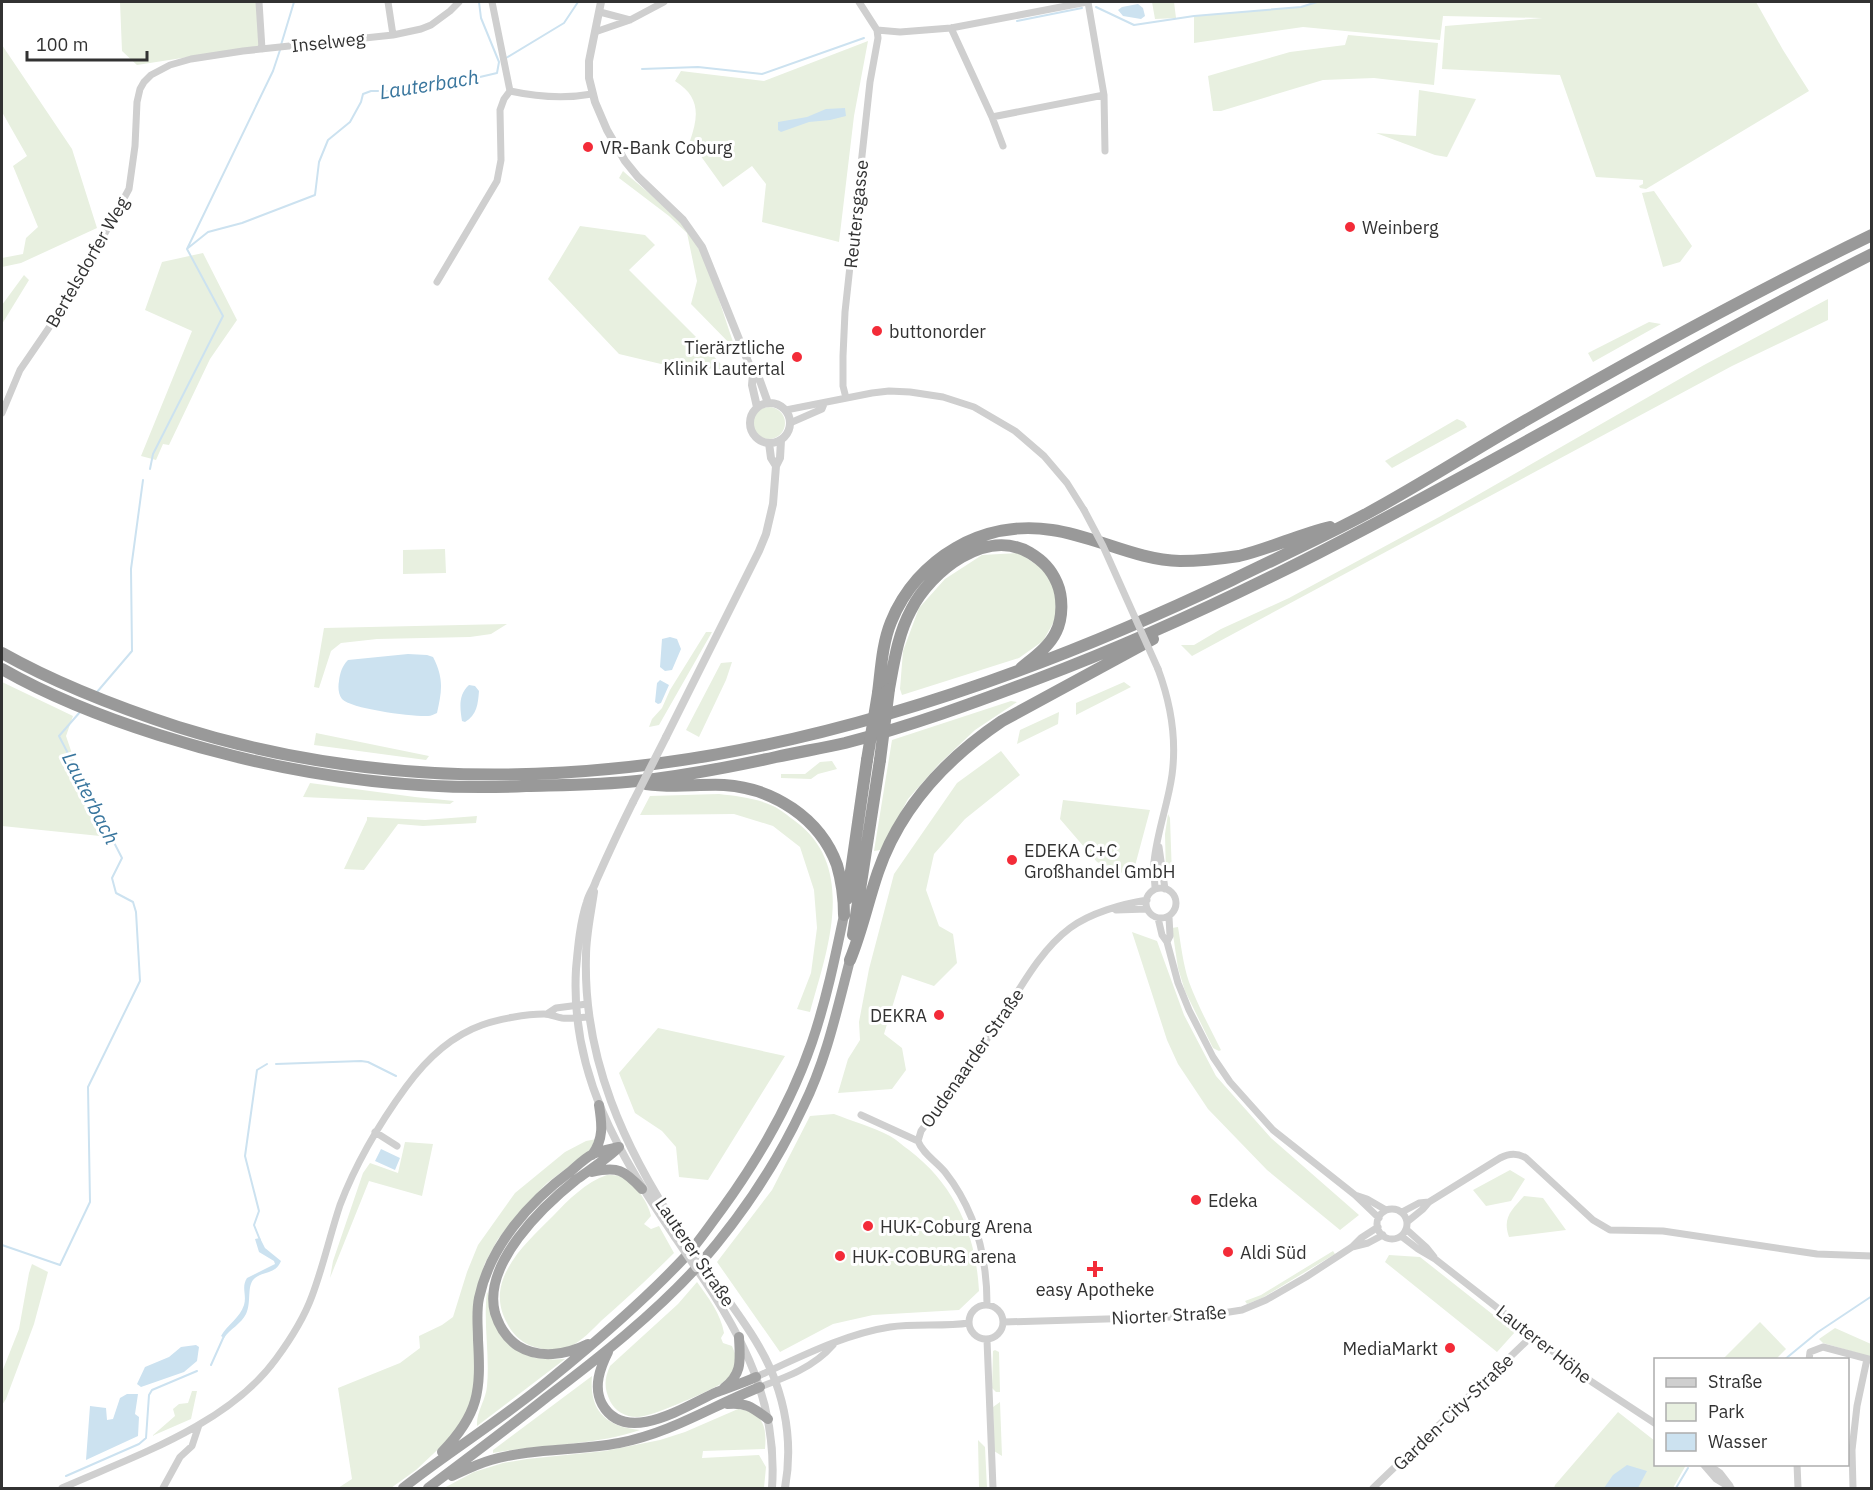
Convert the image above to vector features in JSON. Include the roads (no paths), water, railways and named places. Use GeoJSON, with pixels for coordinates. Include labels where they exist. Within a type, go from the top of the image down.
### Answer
{"type":"FeatureCollection","features":[{"type":"Feature","properties":{"kind":"highway"},"geometry":{"type":"LineString","coordinates":[[2,653],[84,693],[144,716],[228,741],[314,759],[406,771],[518,774],[630,767],[710,756],[787,741],[855,724],[1016,673],[1100,640],[1179,605],[1351,521],[1698,324],[1872,236]]}},
{"type":"Feature","properties":{"kind":"highway"},"geometry":{"type":"LineString","coordinates":[[2,669],[80,706],[141,729],[214,752],[311,774],[404,785],[477,789],[633,782],[715,770],[835,745],[948,713],[1105,653],[1194,614],[1370,526],[1713,337],[1872,254]]}},
{"type":"Feature","properties":{"kind":"highway"},"geometry":{"type":"LineString","coordinates":[[850,960],[883,691],[884,649],[891,622],[912,585],[943,555],[964,542],[986,534],[1027,527],[1074,534],[1150,557],[1177,561],[1202,561],[1239,555],[1308,532],[1351,521]]}},
{"type":"Feature","properties":{"kind":"highway"},"geometry":{"type":"LineString","coordinates":[[883,691],[903,626],[921,595],[931,582],[948,567],[968,554],[987,546],[1006,544],[1024,549],[1041,559],[1052,572],[1060,590],[1061,608],[1056,632],[1047,645],[1016,673]]}},
{"type":"Feature","properties":{"kind":"highway"},"geometry":{"type":"LineString","coordinates":[[429,1488],[610,1349],[658,1307],[720,1240],[752,1197],[804,1107],[824,1057],[850,960],[879,871],[893,838],[927,785],[979,736],[1002,721],[1166,633],[1194,614]]}},
{"type":"Feature","properties":{"kind":"highway"},"geometry":{"type":"LineString","coordinates":[[402,1488],[547,1382],[630,1311],[687,1255],[735,1191],[761,1150],[790,1096],[825,1001],[874,760]]}},
{"type":"Feature","properties":{"kind":"highway"},"geometry":{"type":"LineString","coordinates":[[633,782],[666,787],[724,785],[754,790],[775,798],[797,811],[827,844],[837,866],[844,915]]}},
{"type":"Feature","properties":{"kind":"highway"},"geometry":{"type":"LineString","coordinates":[[592,1155],[601,1136],[599,1105]]}},
{"type":"Feature","properties":{"kind":"highway"},"geometry":{"type":"LineString","coordinates":[[598,1338],[585,1346],[566,1352],[548,1354],[525,1350],[503,1333],[494,1310],[493,1294],[496,1277],[521,1235],[558,1196],[623,1144]]}},
{"type":"Feature","properties":{"kind":"highway"},"geometry":{"type":"LineString","coordinates":[[421,1474],[457,1437],[469,1419],[474,1406],[479,1373],[478,1300],[485,1274],[496,1251],[509,1232],[544,1192],[592,1155],[623,1144]]}},
{"type":"Feature","properties":{"kind":"highway"},"geometry":{"type":"LineString","coordinates":[[578,1179],[592,1172],[613,1168],[629,1175],[642,1189]]}},
{"type":"Feature","properties":{"kind":"highway"},"geometry":{"type":"LineString","coordinates":[[719,1392],[733,1381],[738,1373],[739,1337]]}},
{"type":"Feature","properties":{"kind":"highway"},"geometry":{"type":"LineString","coordinates":[[610,1349],[601,1365],[598,1394],[603,1405],[611,1414],[634,1424],[655,1420],[719,1392],[758,1382]]}},
{"type":"Feature","properties":{"kind":"highway"},"geometry":{"type":"LineString","coordinates":[[429,1488],[490,1460],[603,1446],[668,1430],[720,1405],[758,1382]]}},
{"type":"Feature","properties":{"kind":"highway"},"geometry":{"type":"LineString","coordinates":[[720,1405],[734,1404],[752,1407],[768,1419]]}},
{"type":"Feature","properties":{"kind":"street"},"geometry":{"type":"LineString","coordinates":[[259,2],[262,49]]}},
{"type":"Feature","properties":{"kind":"street"},"geometry":{"type":"LineString","coordinates":[[388,2],[393,34]]}},
{"type":"Feature","properties":{"kind":"street","name":"Inselweg"},"geometry":{"type":"LineString","coordinates":[[262,49],[421,29],[431,25],[459,2]]}},
{"type":"Feature","properties":{"kind":"street"},"geometry":{"type":"LineString","coordinates":[[437,282],[497,182],[501,160],[500,110],[510,91],[492,2]]}},
{"type":"Feature","properties":{"kind":"street"},"geometry":{"type":"LineString","coordinates":[[601,2],[589,61],[592,94],[607,130],[625,160],[683,220],[702,247],[753,374],[752,385],[757,407]]}},
{"type":"Feature","properties":{"kind":"street"},"geometry":{"type":"LineString","coordinates":[[595,32],[630,20],[664,2]]}},
{"type":"Feature","properties":{"kind":"street"},"geometry":{"type":"LineString","coordinates":[[860,2],[877,30],[909,32],[951,28],[1088,2],[1104,95],[1105,151]]}},
{"type":"Feature","properties":{"kind":"street"},"geometry":{"type":"LineString","coordinates":[[600,12],[630,20]]}},
{"type":"Feature","properties":{"kind":"street"},"geometry":{"type":"LineString","coordinates":[[951,28],[1003,146]]}},
{"type":"Feature","properties":{"kind":"street","name":"Reutersgasse"},"geometry":{"type":"LineString","coordinates":[[846,398],[843,386],[845,312],[870,82],[878,38],[877,30]]}},
{"type":"Feature","properties":{"kind":"street","name":"Bertelsdorfer Weg"},"geometry":{"type":"LineString","coordinates":[[2,413],[20,370],[72,294],[129,189],[135,146],[137,102],[144,82],[151,75],[170,65],[191,59],[262,49]]}},
{"type":"Feature","properties":{"kind":"street"},"geometry":{"type":"LineString","coordinates":[[510,91],[553,98],[592,94]]}},
{"type":"Feature","properties":{"kind":"street"},"geometry":{"type":"LineString","coordinates":[[992,117],[1104,95]]}},
{"type":"Feature","properties":{"kind":"street"},"geometry":{"type":"LineString","coordinates":[[753,374],[759,378],[768,403]]}},
{"type":"Feature","properties":{"kind":"street"},"geometry":{"type":"LineString","coordinates":[[786,410],[872,393],[910,392],[943,397],[974,407],[1015,431],[1044,456],[1067,483],[1103,546],[1168,696],[1174,749],[1172,776],[1160,824],[1154,863],[1155,890]]}},
{"type":"Feature","properties":{"kind":"street"},"geometry":{"type":"LineString","coordinates":[[596,883],[606,856],[766,534],[773,504],[781,440],[790,423],[786,410],[778,404],[768,403],[757,407],[751,415],[750,428],[756,438],[769,443],[781,440]]}},
{"type":"Feature","properties":{"kind":"street"},"geometry":{"type":"LineString","coordinates":[[790,423],[822,409],[824,404]]}},
{"type":"Feature","properties":{"kind":"street"},"geometry":{"type":"LineString","coordinates":[[769,443],[771,458],[776,466]]}},
{"type":"Feature","properties":{"kind":"street"},"geometry":{"type":"LineString","coordinates":[[1158,842],[1165,889]]}},
{"type":"Feature","properties":{"kind":"street","name":"Lauterer Straße"},"geometry":{"type":"LineString","coordinates":[[596,883],[586,954],[587,1004],[601,1075],[623,1144],[642,1189],[758,1346],[771,1371],[782,1403],[788,1434],[785,1488]]}},
{"type":"Feature","properties":{"kind":"street","name":"Lauterer Straße"},"geometry":{"type":"LineString","coordinates":[[596,883],[587,901],[579,939],[575,985],[577,1017],[586,1066],[599,1105],[649,1182],[677,1235]]}},
{"type":"Feature","properties":{"kind":"street"},"geometry":{"type":"LineString","coordinates":[[1165,889],[1173,894],[1176,908],[1169,916],[1158,918],[1147,909],[1147,900],[1151,892],[1165,889]]}},
{"type":"Feature","properties":{"kind":"street","name":"Oudenaarder Straße"},"geometry":{"type":"LineString","coordinates":[[987,1304],[984,1257],[968,1211],[945,1173],[921,1148],[918,1141],[921,1131],[1045,954],[1070,928],[1085,919],[1129,903],[1147,900]]}},
{"type":"Feature","properties":{"kind":"street","name":"Oudenaarder Straße"},"geometry":{"type":"LineString","coordinates":[[1113,909],[1147,909]]}},
{"type":"Feature","properties":{"kind":"street"},"geometry":{"type":"LineString","coordinates":[[1167,942],[1170,936],[1169,916]]}},
{"type":"Feature","properties":{"kind":"street"},"geometry":{"type":"LineString","coordinates":[[1158,918],[1162,936],[1167,942],[1176,976],[1189,1010],[1213,1057],[1230,1082],[1259,1116],[1287,1142],[1355,1195],[1379,1218]]}},
{"type":"Feature","properties":{"kind":"street"},"geometry":{"type":"LineString","coordinates":[[62,1488],[199,1425],[242,1396],[261,1378],[292,1336],[312,1298],[340,1205],[352,1175],[375,1132],[416,1074],[443,1047],[482,1025],[546,1014],[556,1008],[587,1004]]}},
{"type":"Feature","properties":{"kind":"street"},"geometry":{"type":"LineString","coordinates":[[546,1014],[564,1018],[589,1017]]}},
{"type":"Feature","properties":{"kind":"street"},"geometry":{"type":"LineString","coordinates":[[861,1115],[918,1141]]}},
{"type":"Feature","properties":{"kind":"street"},"geometry":{"type":"LineString","coordinates":[[375,1132],[397,1146]]}},
{"type":"Feature","properties":{"kind":"street"},"geometry":{"type":"LineString","coordinates":[[1386,1210],[1379,1218],[1378,1227],[1383,1235],[1394,1239],[1401,1236],[1407,1225],[1429,1202],[1505,1155],[1520,1154],[1593,1221],[1610,1230],[1663,1231],[1817,1254],[1872,1256]]}},
{"type":"Feature","properties":{"kind":"street"},"geometry":{"type":"LineString","coordinates":[[1355,1195],[1386,1210],[1394,1209],[1402,1212],[1407,1225]]}},
{"type":"Feature","properties":{"kind":"street"},"geometry":{"type":"LineString","coordinates":[[1402,1212],[1419,1203],[1429,1202]]}},
{"type":"Feature","properties":{"kind":"street","name":"Lauterer Höhe"},"geometry":{"type":"LineString","coordinates":[[1407,1225],[1435,1258]]}},
{"type":"Feature","properties":{"kind":"street","name":"Niorter Straße"},"geometry":{"type":"LineString","coordinates":[[1004,1322],[1204,1316],[1234,1312],[1266,1300],[1352,1247],[1378,1227]]}},
{"type":"Feature","properties":{"kind":"street","name":"Niorter Straße"},"geometry":{"type":"LineString","coordinates":[[1352,1247],[1368,1243],[1383,1235]]}},
{"type":"Feature","properties":{"kind":"street","name":"Lauterer Höhe"},"geometry":{"type":"LineString","coordinates":[[1401,1236],[1435,1258],[1602,1389],[1654,1423]]}},
{"type":"Feature","properties":{"kind":"street","name":"Lauterer Straße"},"geometry":{"type":"LineString","coordinates":[[711,1283],[739,1337],[758,1382],[768,1419],[772,1455],[772,1488]]}},
{"type":"Feature","properties":{"kind":"street"},"geometry":{"type":"LineString","coordinates":[[987,1304],[999,1310],[1004,1322],[999,1335],[987,1340],[974,1334],[969,1323],[970,1315],[974,1310],[987,1304]]}},
{"type":"Feature","properties":{"kind":"street"},"geometry":{"type":"LineString","coordinates":[[758,1382],[771,1371],[818,1349],[874,1330],[892,1326],[969,1323]]}},
{"type":"Feature","properties":{"kind":"street","name":"Garden-City-Straße"},"geometry":{"type":"LineString","coordinates":[[1373,1488],[1533,1335]]}},
{"type":"Feature","properties":{"kind":"street"},"geometry":{"type":"LineString","coordinates":[[987,1340],[993,1488]]}},
{"type":"Feature","properties":{"kind":"street"},"geometry":{"type":"LineString","coordinates":[[758,1382],[774,1382],[790,1376],[823,1357],[835,1343]]}},
{"type":"Feature","properties":{"kind":"street"},"geometry":{"type":"LineString","coordinates":[[1809,1358],[1813,1349],[1823,1347],[1869,1360],[1857,1406],[1852,1450],[1853,1488]]}},
{"type":"Feature","properties":{"kind":"street"},"geometry":{"type":"LineString","coordinates":[[163,1488],[180,1457],[192,1446],[199,1425]]}},
{"type":"Feature","properties":{"kind":"street"},"geometry":{"type":"LineString","coordinates":[[1706,1466],[1716,1479],[1731,1488]]}},
{"type":"Feature","properties":{"kind":"street"},"geometry":{"type":"LineString","coordinates":[[1797,1466],[1798,1488]]}},
{"type":"Feature","properties":{"kind":"water"},"geometry":{"type":"Polygon","coordinates":[[[1138,4],[1143,8],[1145,16],[1141,19],[1123,16],[1118,10],[1122,7],[1138,4]]]}},
{"type":"Feature","properties":{"kind":"water"},"geometry":{"type":"Polygon","coordinates":[[[845,108],[846,116],[809,122],[781,132],[778,130],[778,122],[807,117],[826,109],[845,108]]]}},
{"type":"Feature","properties":{"kind":"water"},"geometry":{"type":"Polygon","coordinates":[[[670,637],[677,639],[681,649],[672,670],[665,671],[660,667],[662,639],[670,637]]]}},
{"type":"Feature","properties":{"kind":"water"},"geometry":{"type":"Polygon","coordinates":[[[408,654],[433,657],[441,685],[437,713],[428,716],[397,714],[357,706],[342,699],[338,685],[339,678],[348,660],[408,654]]]}},
{"type":"Feature","properties":{"kind":"water"},"geometry":{"type":"Polygon","coordinates":[[[660,680],[669,685],[661,703],[658,704],[655,702],[657,683],[660,680]]]}},
{"type":"Feature","properties":{"kind":"water"},"geometry":{"type":"Polygon","coordinates":[[[469,685],[475,686],[479,691],[479,696],[474,713],[465,722],[462,721],[461,702],[463,693],[469,685]]]}},
{"type":"Feature","properties":{"kind":"water"},"geometry":{"type":"Polygon","coordinates":[[[381,1149],[400,1158],[395,1170],[375,1161],[381,1149]]]}},
{"type":"Feature","properties":{"kind":"water"},"geometry":{"type":"Polygon","coordinates":[[[260,1238],[265,1248],[281,1261],[276,1268],[252,1281],[246,1314],[224,1338],[221,1336],[240,1314],[244,1305],[244,1285],[247,1278],[275,1264],[259,1252],[255,1239],[260,1238]]]}},
{"type":"Feature","properties":{"kind":"water"},"geometry":{"type":"Polygon","coordinates":[[[196,1345],[199,1347],[197,1361],[184,1372],[141,1387],[137,1384],[145,1367],[169,1357],[181,1347],[196,1345]]]}},
{"type":"Feature","properties":{"kind":"water"},"geometry":{"type":"Polygon","coordinates":[[[127,1394],[138,1394],[135,1414],[139,1417],[138,1436],[86,1460],[90,1406],[106,1408],[107,1420],[113,1419],[120,1398],[127,1394]]]}},
{"type":"Feature","properties":{"kind":"water"},"geometry":{"type":"Polygon","coordinates":[[[1627,1465],[1647,1471],[1638,1488],[1604,1488],[1613,1475],[1627,1465]]]}},
{"type":"Feature","properties":{"kind":"waterway","name":"Lauterbach"},"geometry":{"type":"LineString","coordinates":[[281,45],[294,2]]}},
{"type":"Feature","properties":{"kind":"waterway","name":"Lauterbach"},"geometry":{"type":"LineString","coordinates":[[188,248],[208,232],[242,223],[315,195],[319,162],[328,140],[350,122],[363,94],[419,85],[450,84],[497,73],[499,62],[481,18],[479,2]]}},
{"type":"Feature","properties":{"kind":"waterway"},"geometry":{"type":"LineString","coordinates":[[506,58],[564,23],[578,2]]}},
{"type":"Feature","properties":{"kind":"waterway"},"geometry":{"type":"LineString","coordinates":[[1096,7],[1134,25],[1194,16],[1301,7],[1317,2]]}},
{"type":"Feature","properties":{"kind":"waterway"},"geometry":{"type":"LineString","coordinates":[[1017,21],[1082,8]]}},
{"type":"Feature","properties":{"kind":"waterway"},"geometry":{"type":"LineString","coordinates":[[642,69],[698,67],[762,74],[864,38]]}},
{"type":"Feature","properties":{"kind":"waterway","name":"Lauterbach"},"geometry":{"type":"LineString","coordinates":[[150,469],[153,454],[223,316],[187,249],[273,71],[280,50]]}},
{"type":"Feature","properties":{"kind":"waterway","name":"Lauterbach"},"geometry":{"type":"LineString","coordinates":[[97,692],[132,651],[131,569],[143,480]]}},
{"type":"Feature","properties":{"kind":"waterway","name":"Lauterbach"},"geometry":{"type":"LineString","coordinates":[[2,1245],[60,1265],[90,1202],[88,1087],[140,981],[136,912],[133,902],[116,893],[112,878],[122,858],[59,736],[80,712]]}},
{"type":"Feature","properties":{"kind":"waterway"},"geometry":{"type":"LineString","coordinates":[[276,1064],[361,1061],[368,1062],[396,1076]]}},
{"type":"Feature","properties":{"kind":"waterway"},"geometry":{"type":"LineString","coordinates":[[260,1240],[254,1225],[259,1211],[245,1156],[257,1070],[267,1064]]}},
{"type":"Feature","properties":{"kind":"waterway"},"geometry":{"type":"LineString","coordinates":[[1786,1358],[1818,1332],[1872,1296]]}},
{"type":"Feature","properties":{"kind":"waterway"},"geometry":{"type":"LineString","coordinates":[[211,1365],[224,1336]]}},
{"type":"Feature","properties":{"kind":"waterway"},"geometry":{"type":"LineString","coordinates":[[66,1476],[139,1444],[146,1438],[149,1395],[152,1390],[197,1371]]}},
{"type":"Feature","properties":{"kind":"waterway"},"geometry":{"type":"LineString","coordinates":[[1676,1488],[1688,1468]]}},
{"type":"Feature","properties":{"kind":"place","name":"VR-Bank Coburg"},"geometry":{"type":"Point","coordinates":[588,147]}},
{"type":"Feature","properties":{"kind":"place","name":"Weinberg"},"geometry":{"type":"Point","coordinates":[1350,227]}},
{"type":"Feature","properties":{"kind":"place","name":"buttonorder"},"geometry":{"type":"Point","coordinates":[877,331]}},
{"type":"Feature","properties":{"kind":"place","name":"Tierärztliche Klinik Lautertal"},"geometry":{"type":"Point","coordinates":[797,357]}},
{"type":"Feature","properties":{"kind":"place","name":"EDEKA C+C Großhandel GmbH"},"geometry":{"type":"Point","coordinates":[1012,860]}},
{"type":"Feature","properties":{"kind":"place","name":"DEKRA"},"geometry":{"type":"Point","coordinates":[939,1015]}},
{"type":"Feature","properties":{"kind":"place","name":"Edeka"},"geometry":{"type":"Point","coordinates":[1196,1200]}},
{"type":"Feature","properties":{"kind":"place","name":"HUK-Coburg Arena"},"geometry":{"type":"Point","coordinates":[868,1226]}},
{"type":"Feature","properties":{"kind":"place","name":"Aldi Süd"},"geometry":{"type":"Point","coordinates":[1228,1252]}},
{"type":"Feature","properties":{"kind":"place","name":"HUK-COBURG arena"},"geometry":{"type":"Point","coordinates":[840,1256]}},
{"type":"Feature","properties":{"kind":"place","name":"easy Apotheke"},"geometry":{"type":"Point","coordinates":[1095,1269]}},
{"type":"Feature","properties":{"kind":"place","name":"MediaMarkt"},"geometry":{"type":"Point","coordinates":[1450,1348]}}]}
